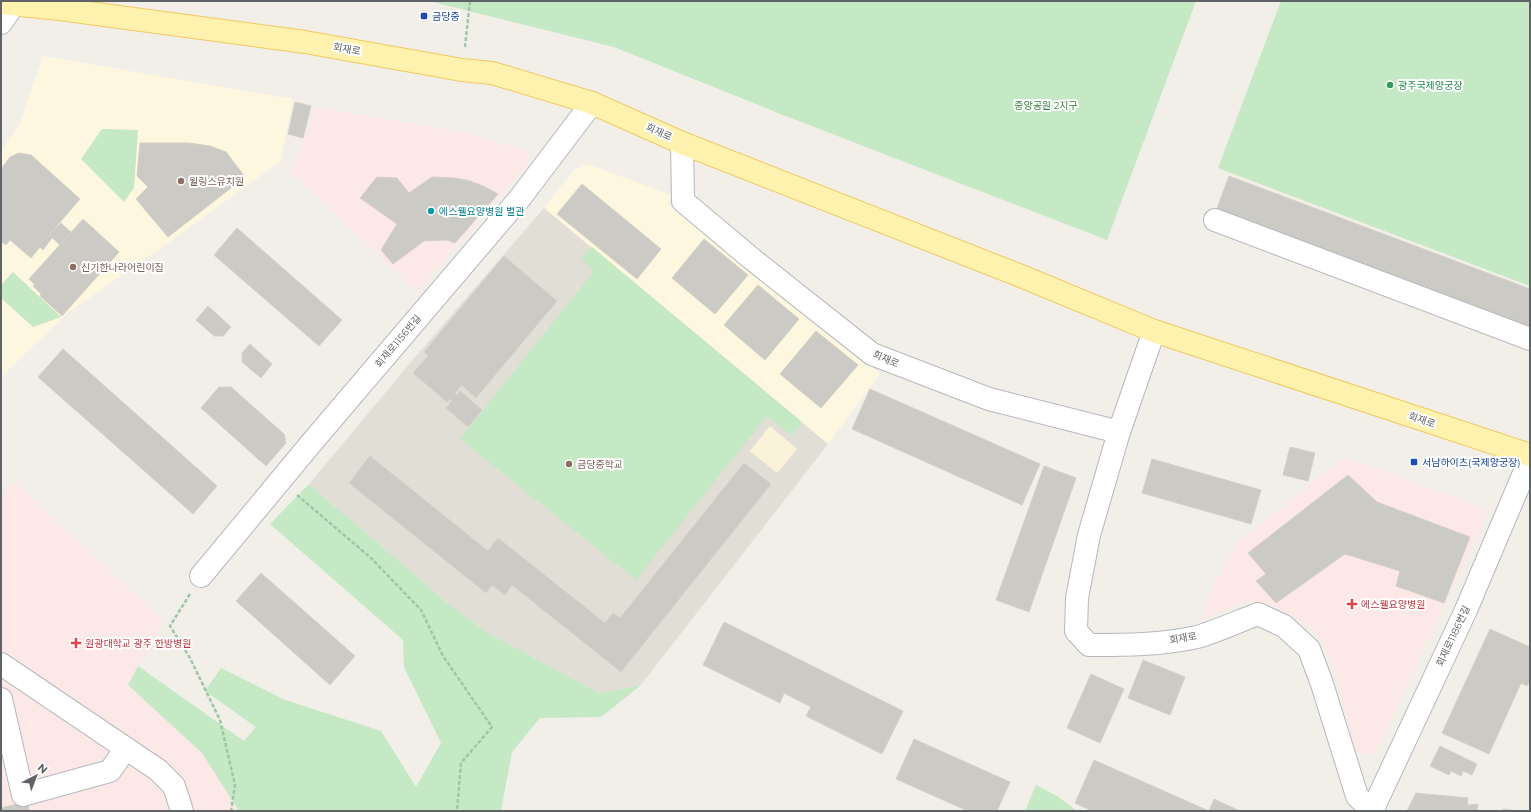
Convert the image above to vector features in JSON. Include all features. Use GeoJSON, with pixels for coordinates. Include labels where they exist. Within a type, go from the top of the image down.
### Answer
{"type":"FeatureCollection","features":[{"type":"Feature","properties":{"kind":"main road","name":"회재로"},"geometry":{"type":"LineString","coordinates":[[11,3],[305,42],[462,70],[492,73],[592,102],[682,143],[1021,276],[1154,331],[1530,455]]}},
{"type":"Feature","properties":{"kind":"street"},"geometry":{"type":"LineString","coordinates":[[1,23],[11,3]]}},
{"type":"Feature","properties":{"kind":"street","name":"회재로1156번길"},"geometry":{"type":"LineString","coordinates":[[201,576],[520,198],[592,102]]}},
{"type":"Feature","properties":{"kind":"street","name":"회재로"},"geometry":{"type":"LineString","coordinates":[[682,143],[683,201],[752,259],[872,354],[989,399],[1119,432]]}},
{"type":"Feature","properties":{"kind":"street"},"geometry":{"type":"LineString","coordinates":[[1215,220],[1530,339]]}},
{"type":"Feature","properties":{"kind":"street","name":"회재로"},"geometry":{"type":"LineString","coordinates":[[1154,331],[1119,432],[1089,535],[1077,598],[1076,631],[1089,645],[1115,645],[1156,643],[1198,636],[1258,614],[1284,626],[1309,649],[1322,684],[1357,796],[1372,811]]}},
{"type":"Feature","properties":{"kind":"street","name":"회재로1186번길"},"geometry":{"type":"LineString","coordinates":[[1372,811],[1466,610],[1530,459]]}},
{"type":"Feature","properties":{"kind":"street"},"geometry":{"type":"LineString","coordinates":[[1,664],[158,770],[174,786],[182,811]]}},
{"type":"Feature","properties":{"kind":"street"},"geometry":{"type":"LineString","coordinates":[[1,699],[23,795],[110,771],[126,748]]}},
{"type":"Feature","properties":{"kind":"path"},"geometry":{"type":"LineString","coordinates":[[462,70],[470,1]]}},
{"type":"Feature","properties":{"kind":"path"},"geometry":{"type":"LineString","coordinates":[[280,481],[371,558],[421,610],[443,656],[492,727],[461,763],[457,811]]}},
{"type":"Feature","properties":{"kind":"path"},"geometry":{"type":"LineString","coordinates":[[201,576],[170,626],[190,658],[220,720],[235,785],[231,811]]}},
{"type":"Feature","properties":{"kind":"shaded area"},"geometry":{"type":"Polygon","coordinates":[[[43,56],[293,99],[281,161],[66,314],[1,377],[1,151],[20,123],[43,56]]]}},
{"type":"Feature","properties":{"kind":"shaded area"},"geometry":{"type":"Polygon","coordinates":[[[315,107],[463,132],[528,151],[528,164],[417,291],[290,171],[295,162],[315,107]]]}},
{"type":"Feature","properties":{"kind":"shaded area"},"geometry":{"type":"Polygon","coordinates":[[[588,164],[671,195],[668,204],[880,374],[828,444],[544,208],[574,170],[588,164]]]}},
{"type":"Feature","properties":{"kind":"shaded area","name":"금당중학교"},"geometry":{"type":"Polygon","coordinates":[[[544,208],[828,444],[640,686],[599,693],[488,633],[450,605],[309,484],[416,356],[544,208]]]}},
{"type":"Feature","properties":{"kind":"shaded area","name":"에스웰요양병원"},"geometry":{"type":"Polygon","coordinates":[[[1344,457],[1489,510],[1375,753],[1356,754],[1334,664],[1312,627],[1273,607],[1247,601],[1201,620],[1211,589],[1238,543],[1344,457]]]}},
{"type":"Feature","properties":{"kind":"shaded area","name":"원광대학교 광주 한방병원"},"geometry":{"type":"Polygon","coordinates":[[[15,482],[163,621],[129,685],[202,753],[239,811],[1,811],[1,493],[15,482]]]}},
{"type":"Feature","properties":{"kind":"green space","name":"중앙공원 2지구"},"geometry":{"type":"Polygon","coordinates":[[[429,1],[1196,1],[1107,240],[778,113],[614,47],[429,1]]]}},
{"type":"Feature","properties":{"kind":"green space","name":"광주국제양궁장"},"geometry":{"type":"Polygon","coordinates":[[[1281,1],[1530,1],[1530,286],[1218,168],[1281,1]]]}},
{"type":"Feature","properties":{"kind":"green space"},"geometry":{"type":"Polygon","coordinates":[[[102,129],[138,130],[134,188],[124,202],[81,159],[102,129]]]}},
{"type":"Feature","properties":{"kind":"green space"},"geometry":{"type":"Polygon","coordinates":[[[592,247],[802,422],[792,436],[767,416],[636,580],[460,439],[594,271],[581,259],[592,247]]]}},
{"type":"Feature","properties":{"kind":"green space"},"geometry":{"type":"Polygon","coordinates":[[[13,272],[61,317],[33,327],[1,298],[1,285],[13,272]]]}},
{"type":"Feature","properties":{"kind":"green space"},"geometry":{"type":"Polygon","coordinates":[[[309,484],[450,605],[488,633],[599,693],[640,686],[601,717],[540,718],[512,752],[501,811],[239,811],[202,753],[128,685],[138,666],[244,741],[256,727],[205,691],[221,668],[285,700],[381,731],[416,787],[441,743],[404,667],[403,640],[270,524],[309,484]]]}},
{"type":"Feature","properties":{"kind":"green space"},"geometry":{"type":"Polygon","coordinates":[[[1036,785],[1057,796],[1077,811],[1025,811],[1036,785]]]}},
{"type":"Feature","properties":{"kind":"sand"},"geometry":{"type":"Polygon","coordinates":[[[770,426],[797,449],[777,473],[750,451],[770,426]]]}},
{"type":"Feature","properties":{"kind":"building"},"geometry":{"type":"Polygon","coordinates":[[[295,102],[311,106],[303,138],[288,134],[295,102]]]}},
{"type":"Feature","properties":{"kind":"building"},"geometry":{"type":"Polygon","coordinates":[[[140,143],[189,143],[210,146],[226,152],[245,177],[168,237],[136,199],[148,187],[137,176],[140,143]]]}},
{"type":"Feature","properties":{"kind":"building"},"geometry":{"type":"Polygon","coordinates":[[[19,153],[31,155],[80,199],[49,235],[52,238],[43,250],[40,247],[31,258],[10,240],[6,245],[2,242],[1,243],[1,169],[10,157],[19,153]]]}},
{"type":"Feature","properties":{"kind":"building"},"geometry":{"type":"Polygon","coordinates":[[[1229,176],[1530,289],[1530,329],[1216,211],[1229,176]]]}},
{"type":"Feature","properties":{"kind":"building","name":"에스웰요양병원 별관"},"geometry":{"type":"Polygon","coordinates":[[[377,177],[397,178],[409,193],[432,177],[455,178],[470,181],[498,194],[455,243],[447,240],[424,241],[393,264],[381,250],[397,224],[360,198],[377,177]]]}},
{"type":"Feature","properties":{"kind":"building"},"geometry":{"type":"Polygon","coordinates":[[[582,184],[661,249],[637,279],[557,214],[582,184]]]}},
{"type":"Feature","properties":{"kind":"building"},"geometry":{"type":"Polygon","coordinates":[[[83,219],[119,252],[62,316],[40,296],[41,294],[33,286],[35,285],[29,279],[83,219]]]}},
{"type":"Feature","properties":{"kind":"building"},"geometry":{"type":"Polygon","coordinates":[[[61,223],[71,232],[60,245],[49,235],[61,223]]]}},
{"type":"Feature","properties":{"kind":"building"},"geometry":{"type":"Polygon","coordinates":[[[237,228],[342,320],[319,346],[214,255],[237,228]]]}},
{"type":"Feature","properties":{"kind":"building"},"geometry":{"type":"Polygon","coordinates":[[[704,239],[748,275],[715,314],[672,278],[704,239]]]}},
{"type":"Feature","properties":{"kind":"building"},"geometry":{"type":"Polygon","coordinates":[[[504,256],[557,301],[476,398],[462,385],[455,393],[457,395],[460,391],[482,410],[468,427],[446,408],[452,401],[450,399],[447,402],[413,373],[428,356],[424,352],[504,256]]]}},
{"type":"Feature","properties":{"kind":"building"},"geometry":{"type":"Polygon","coordinates":[[[758,285],[799,319],[765,360],[724,325],[758,285]]]}},
{"type":"Feature","properties":{"kind":"building"},"geometry":{"type":"Polygon","coordinates":[[[208,306],[231,327],[223,336],[214,336],[196,320],[208,306]]]}},
{"type":"Feature","properties":{"kind":"building"},"geometry":{"type":"Polygon","coordinates":[[[816,331],[858,365],[821,408],[780,374],[816,331]]]}},
{"type":"Feature","properties":{"kind":"building"},"geometry":{"type":"Polygon","coordinates":[[[250,344],[272,364],[261,378],[242,362],[242,353],[250,344]]]}},
{"type":"Feature","properties":{"kind":"building"},"geometry":{"type":"Polygon","coordinates":[[[63,349],[217,486],[193,514],[38,377],[63,349]]]}},
{"type":"Feature","properties":{"kind":"building"},"geometry":{"type":"Polygon","coordinates":[[[219,387],[231,387],[284,434],[286,443],[266,466],[201,408],[219,387]]]}},
{"type":"Feature","properties":{"kind":"building"},"geometry":{"type":"Polygon","coordinates":[[[870,389],[1040,464],[1022,505],[852,429],[870,389]]]}},
{"type":"Feature","properties":{"kind":"building"},"geometry":{"type":"Polygon","coordinates":[[[1290,447],[1315,453],[1308,481],[1283,475],[1290,447]]]}},
{"type":"Feature","properties":{"kind":"building"},"geometry":{"type":"Polygon","coordinates":[[[370,456],[488,551],[498,538],[605,623],[613,613],[620,618],[744,463],[771,484],[621,672],[512,585],[505,595],[492,585],[486,593],[349,483],[370,456]]]}},
{"type":"Feature","properties":{"kind":"building"},"geometry":{"type":"Polygon","coordinates":[[[1152,459],[1261,490],[1251,524],[1142,493],[1152,459]]]}},
{"type":"Feature","properties":{"kind":"building"},"geometry":{"type":"Polygon","coordinates":[[[1044,466],[1076,478],[1029,612],[996,600],[1044,466]]]}},
{"type":"Feature","properties":{"kind":"building"},"geometry":{"type":"Polygon","coordinates":[[[1348,475],[1377,502],[1470,537],[1444,603],[1396,586],[1400,571],[1345,554],[1276,603],[1256,581],[1266,574],[1248,553],[1348,475]]]}},
{"type":"Feature","properties":{"kind":"building"},"geometry":{"type":"Polygon","coordinates":[[[261,573],[355,656],[330,685],[236,601],[261,573]]]}},
{"type":"Feature","properties":{"kind":"building"},"geometry":{"type":"Polygon","coordinates":[[[724,622],[903,711],[882,754],[806,716],[811,707],[784,693],[780,703],[703,665],[724,622]]]}},
{"type":"Feature","properties":{"kind":"building"},"geometry":{"type":"Polygon","coordinates":[[[1490,629],[1530,647],[1530,680],[1527,686],[1521,683],[1489,754],[1442,733],[1490,629]]]}},
{"type":"Feature","properties":{"kind":"building"},"geometry":{"type":"Polygon","coordinates":[[[1143,660],[1185,677],[1170,715],[1128,698],[1143,660]]]}},
{"type":"Feature","properties":{"kind":"building"},"geometry":{"type":"Polygon","coordinates":[[[1091,674],[1124,689],[1100,743],[1067,728],[1091,674]]]}},
{"type":"Feature","properties":{"kind":"building"},"geometry":{"type":"Polygon","coordinates":[[[914,739],[1010,782],[997,811],[968,811],[896,779],[914,739]]]}},
{"type":"Feature","properties":{"kind":"building"},"geometry":{"type":"Polygon","coordinates":[[[1440,746],[1477,764],[1472,775],[1463,771],[1461,776],[1451,771],[1449,775],[1430,766],[1440,746]]]}},
{"type":"Feature","properties":{"kind":"building"},"geometry":{"type":"Polygon","coordinates":[[[1094,760],[1209,811],[1092,811],[1075,803],[1094,760]]]}},
{"type":"Feature","properties":{"kind":"building"},"geometry":{"type":"Polygon","coordinates":[[[1416,793],[1468,798],[1467,811],[1407,811],[1416,793]]]}},
{"type":"Feature","properties":{"kind":"building"},"geometry":{"type":"Polygon","coordinates":[[[1214,799],[1240,811],[1209,811],[1214,799]]]}},
{"type":"Feature","properties":{"kind":"building"},"geometry":{"type":"Polygon","coordinates":[[[28,803],[29,811],[14,811],[13,805],[28,803]]]}},
{"type":"Feature","properties":{"kind":"building"},"geometry":{"type":"Polygon","coordinates":[[[1478,804],[1477,811],[1467,811],[1468,805],[1478,804]]]}},
{"type":"Feature","properties":{"kind":"building"},"geometry":{"type":"Polygon","coordinates":[[[13,805],[14,811],[1,811],[1,808],[13,805]]]}},
{"type":"Feature","properties":{"kind":"building"},"geometry":{"type":"Polygon","coordinates":[[[1503,809],[1517,811],[1502,811],[1503,809]]]}},
{"type":"Feature","properties":{"kind":"place","name":"금당중"},"geometry":{"type":"Point","coordinates":[424,16]}},
{"type":"Feature","properties":{"kind":"place","name":"광주국제양궁장"},"geometry":{"type":"Point","coordinates":[1390,85]}},
{"type":"Feature","properties":{"kind":"place","name":"윌링스유치원"},"geometry":{"type":"Point","coordinates":[181,181]}},
{"type":"Feature","properties":{"kind":"place","name":"에스웰요양병원 별관"},"geometry":{"type":"Point","coordinates":[431,211]}},
{"type":"Feature","properties":{"kind":"place","name":"신기한나라어린이집"},"geometry":{"type":"Point","coordinates":[73,267]}},
{"type":"Feature","properties":{"kind":"place","name":"서남하이츠(국제양궁장)"},"geometry":{"type":"Point","coordinates":[1414,462]}},
{"type":"Feature","properties":{"kind":"place","name":"금당중학교"},"geometry":{"type":"Point","coordinates":[569,464]}},
{"type":"Feature","properties":{"kind":"place","name":"에스웰요양병원"},"geometry":{"type":"Point","coordinates":[1352,604]}},
{"type":"Feature","properties":{"kind":"place","name":"원광대학교 광주 한방병원"},"geometry":{"type":"Point","coordinates":[76,643]}}]}
